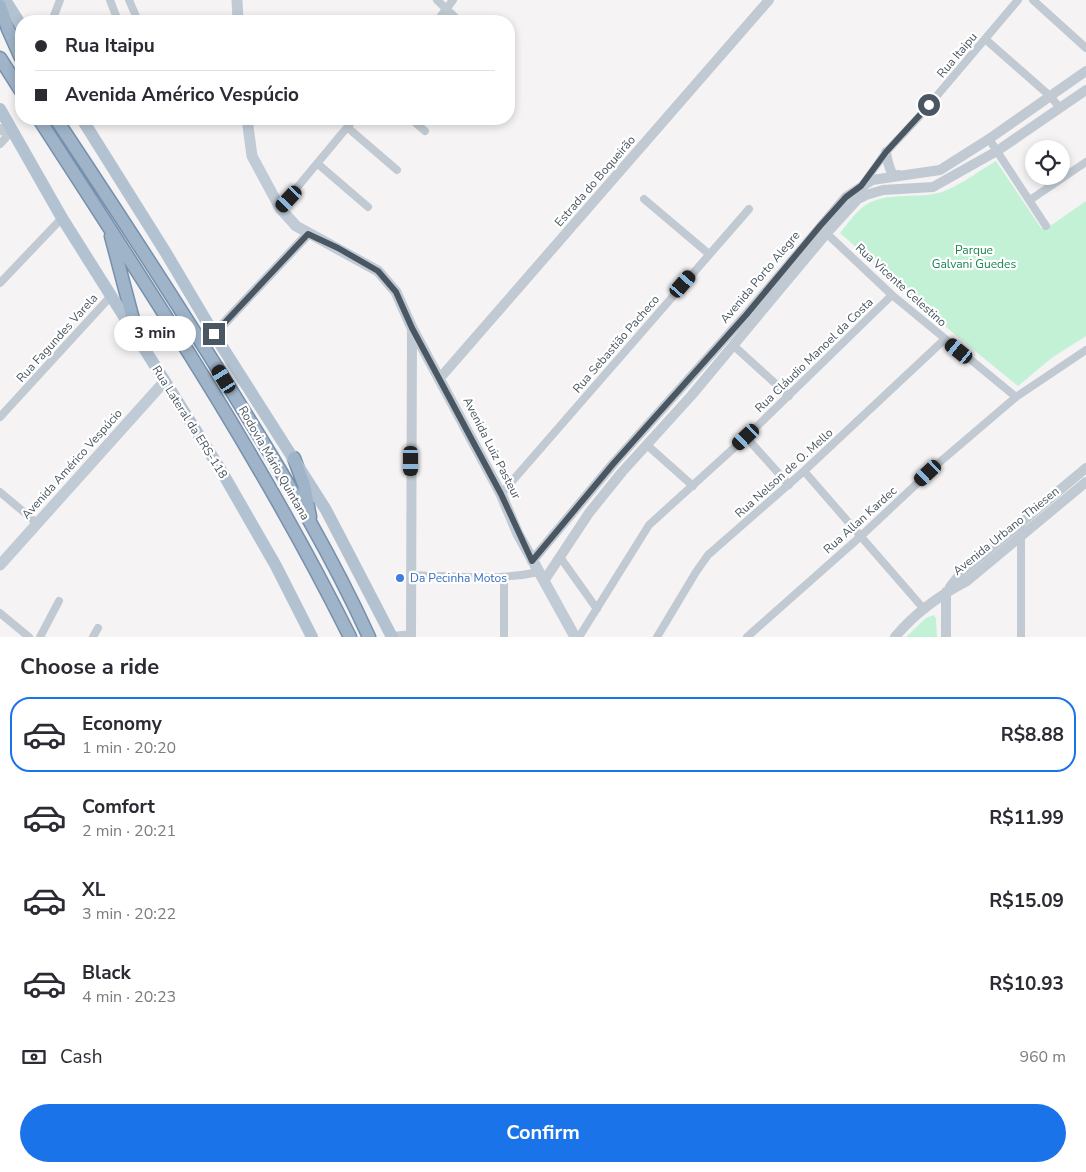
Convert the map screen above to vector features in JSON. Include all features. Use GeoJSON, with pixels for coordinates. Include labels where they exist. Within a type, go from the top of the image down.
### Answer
{"type":"FeatureCollection","features":[{"type":"Feature","properties":{"kind":"highway"},"geometry":{"type":"LineString","coordinates":[[0,6],[15,45]]}},
{"type":"Feature","properties":{"kind":"highway"},"geometry":{"type":"LineString","coordinates":[[0,31],[15,55]]}},
{"type":"Feature","properties":{"kind":"highway"},"geometry":{"type":"LineString","coordinates":[[0,58],[15,82]]}},
{"type":"Feature","properties":{"kind":"highway","name":"Rodovia Mário Quintana"},"geometry":{"type":"LineString","coordinates":[[43,125],[249,451],[350,637]]}},
{"type":"Feature","properties":{"kind":"highway","name":"Rodovia Mário Quintana"},"geometry":{"type":"LineString","coordinates":[[60,125],[215,363],[270,453],[312,527],[369,637]]}},
{"type":"Feature","properties":{"kind":"highway"},"geometry":{"type":"LineString","coordinates":[[106,222],[131,305],[139,342]]}},
{"type":"Feature","properties":{"kind":"highway"},"geometry":{"type":"LineString","coordinates":[[294,458],[304,485],[312,527]]}},
{"type":"Feature","properties":{"kind":"main road"},"geometry":{"type":"LineString","coordinates":[[5,0],[15,16]]}},
{"type":"Feature","properties":{"kind":"main road"},"geometry":{"type":"LineString","coordinates":[[237,0],[238,15]]}},
{"type":"Feature","properties":{"kind":"main road","name":"Rua Lateral da ERS-118"},"geometry":{"type":"LineString","coordinates":[[0,109],[8,132],[227,481],[276,566],[312,637]]}},
{"type":"Feature","properties":{"kind":"main road"},"geometry":{"type":"LineString","coordinates":[[86,125],[214,334],[326,510],[393,637]]}},
{"type":"Feature","properties":{"kind":"main road","name":"Avenida Luiz Pasteur"},"geometry":{"type":"LineString","coordinates":[[248,125],[252,156],[280,208],[296,226],[308,234],[338,248],[378,271],[400,298],[412,328],[501,494],[532,561],[577,637]]}},
{"type":"Feature","properties":{"kind":"main road","name":"Avenida Américo Vespúcio"},"geometry":{"type":"LineString","coordinates":[[0,565],[164,382]]}},
{"type":"Feature","properties":{"kind":"street"},"geometry":{"type":"LineString","coordinates":[[54,15],[60,0]]}},
{"type":"Feature","properties":{"kind":"street"},"geometry":{"type":"LineString","coordinates":[[110,0],[116,15]]}},
{"type":"Feature","properties":{"kind":"street"},"geometry":{"type":"LineString","coordinates":[[129,0],[135,15]]}},
{"type":"Feature","properties":{"kind":"street"},"geometry":{"type":"LineString","coordinates":[[437,0],[452,15]]}},
{"type":"Feature","properties":{"kind":"street"},"geometry":{"type":"LineString","coordinates":[[442,15],[453,0]]}},
{"type":"Feature","properties":{"kind":"street","name":"Estrada do Boqueirão"},"geometry":{"type":"LineString","coordinates":[[440,378],[769,0]]}},
{"type":"Feature","properties":{"kind":"street","name":"Rua Itaipu"},"geometry":{"type":"LineString","coordinates":[[864,190],[886,152],[918,118],[1018,0]]}},
{"type":"Feature","properties":{"kind":"street"},"geometry":{"type":"LineString","coordinates":[[1033,0],[1086,48]]}},
{"type":"Feature","properties":{"kind":"street"},"geometry":{"type":"LineString","coordinates":[[985,39],[1050,96],[1060,108]]}},
{"type":"Feature","properties":{"kind":"street","name":"Avenida Porto Alegre"},"geometry":{"type":"LineString","coordinates":[[532,561],[613,464],[823,230],[858,199],[872,180],[940,170],[1086,71]]}},
{"type":"Feature","properties":{"kind":"street","name":"Avenida Porto Alegre"},"geometry":{"type":"LineString","coordinates":[[864,190],[933,187],[997,151],[1086,90]]}},
{"type":"Feature","properties":{"kind":"street"},"geometry":{"type":"LineString","coordinates":[[418,125],[425,131]]}},
{"type":"Feature","properties":{"kind":"street"},"geometry":{"type":"LineString","coordinates":[[280,208],[347,127],[397,170]]}},
{"type":"Feature","properties":{"kind":"street"},"geometry":{"type":"LineString","coordinates":[[0,144],[8,132]]}},
{"type":"Feature","properties":{"kind":"street"},"geometry":{"type":"LineString","coordinates":[[989,138],[1046,226]]}},
{"type":"Feature","properties":{"kind":"street"},"geometry":{"type":"LineString","coordinates":[[886,152],[887,163],[894,176],[900,175]]}},
{"type":"Feature","properties":{"kind":"street"},"geometry":{"type":"LineString","coordinates":[[1030,200],[1086,162]]}},
{"type":"Feature","properties":{"kind":"street"},"geometry":{"type":"LineString","coordinates":[[318,164],[368,207]]}},
{"type":"Feature","properties":{"kind":"street"},"geometry":{"type":"LineString","coordinates":[[644,199],[709,254]]}},
{"type":"Feature","properties":{"kind":"street","name":"Rua Sebastião Pacheco"},"geometry":{"type":"LineString","coordinates":[[501,494],[749,209]]}},
{"type":"Feature","properties":{"kind":"street"},"geometry":{"type":"LineString","coordinates":[[0,283],[62,218]]}},
{"type":"Feature","properties":{"kind":"street","name":"Avenida Porto Alegre"},"geometry":{"type":"LineString","coordinates":[[541,576],[560,557],[590,513],[622,472],[691,396],[754,322],[823,230]]}},
{"type":"Feature","properties":{"kind":"street","name":"Rua Vicente Celestino"},"geometry":{"type":"LineString","coordinates":[[823,230],[892,294],[1016,397]]}},
{"type":"Feature","properties":{"kind":"street"},"geometry":{"type":"LineString","coordinates":[[214,334],[308,234]]}},
{"type":"Feature","properties":{"kind":"street","name":"Rua Cláudio Manoel da Costa"},"geometry":{"type":"LineString","coordinates":[[577,637],[598,609],[649,526],[789,396],[892,294]]}},
{"type":"Feature","properties":{"kind":"street","name":"Rua Fagundes Varela"},"geometry":{"type":"LineString","coordinates":[[0,417],[111,296]]}},
{"type":"Feature","properties":{"kind":"street"},"geometry":{"type":"LineString","coordinates":[[746,315],[754,322]]}},
{"type":"Feature","properties":{"kind":"street"},"geometry":{"type":"LineString","coordinates":[[393,637],[411,636],[412,328]]}},
{"type":"Feature","properties":{"kind":"street","name":"Rua Nelson de O. Mello"},"geometry":{"type":"LineString","coordinates":[[657,637],[708,555],[789,485],[945,339]]}},
{"type":"Feature","properties":{"kind":"street"},"geometry":{"type":"LineString","coordinates":[[734,346],[789,396]]}},
{"type":"Feature","properties":{"kind":"street","name":"Rua Allan Kardec"},"geometry":{"type":"LineString","coordinates":[[746,637],[860,536],[941,460],[1016,397],[1086,350]]}},
{"type":"Feature","properties":{"kind":"street"},"geometry":{"type":"LineString","coordinates":[[680,389],[691,396]]}},
{"type":"Feature","properties":{"kind":"street"},"geometry":{"type":"LineString","coordinates":[[746,437],[789,485]]}},
{"type":"Feature","properties":{"kind":"street"},"geometry":{"type":"LineString","coordinates":[[647,445],[693,486]]}},
{"type":"Feature","properties":{"kind":"street"},"geometry":{"type":"LineString","coordinates":[[613,464],[622,472]]}},
{"type":"Feature","properties":{"kind":"street","name":"Avenida Urbano Thiesen"},"geometry":{"type":"LineString","coordinates":[[946,592],[962,573],[1086,468]]}},
{"type":"Feature","properties":{"kind":"street"},"geometry":{"type":"LineString","coordinates":[[804,471],[923,608]]}},
{"type":"Feature","properties":{"kind":"street","name":"Avenida Urbano Thiesen"},"geometry":{"type":"LineString","coordinates":[[946,592],[967,581],[1086,482]]}},
{"type":"Feature","properties":{"kind":"street"},"geometry":{"type":"LineString","coordinates":[[0,492],[38,524]]}},
{"type":"Feature","properties":{"kind":"street"},"geometry":{"type":"LineString","coordinates":[[1021,522],[1021,637]]}},
{"type":"Feature","properties":{"kind":"street"},"geometry":{"type":"LineString","coordinates":[[560,557],[598,609]]}},
{"type":"Feature","properties":{"kind":"street"},"geometry":{"type":"LineString","coordinates":[[411,575],[541,576]]}},
{"type":"Feature","properties":{"kind":"street"},"geometry":{"type":"LineString","coordinates":[[504,577],[504,637]]}},
{"type":"Feature","properties":{"kind":"street"},"geometry":{"type":"LineString","coordinates":[[894,637],[923,608],[946,592]]}},
{"type":"Feature","properties":{"kind":"street"},"geometry":{"type":"LineString","coordinates":[[946,592],[946,637]]}},
{"type":"Feature","properties":{"kind":"street"},"geometry":{"type":"LineString","coordinates":[[40,637],[59,601]]}},
{"type":"Feature","properties":{"kind":"street"},"geometry":{"type":"LineString","coordinates":[[0,613],[29,637]]}},
{"type":"Feature","properties":{"kind":"street"},"geometry":{"type":"LineString","coordinates":[[93,637],[98,628]]}},
{"type":"Feature","properties":{"kind":"green space","name":"Parque Galvani Guedes"},"geometry":{"type":"Polygon","coordinates":[[[996,161],[1041,228],[1053,224],[1086,201],[1086,336],[1053,357],[1018,386],[953,333],[840,233],[863,207],[872,202],[892,197],[942,192],[963,182],[996,161]]]}},
{"type":"Feature","properties":{"kind":"green space"},"geometry":{"type":"Polygon","coordinates":[[[934,615],[937,637],[906,637],[926,618],[934,615]]]}},
{"type":"Feature","properties":{"kind":"place","name":"Da Pecinha Motos"},"geometry":{"type":"Point","coordinates":[400,578]}},
{"type":"Feature","properties":{"kind":"route"},"geometry":{"type":"LineString","coordinates":[[214,334],[308,234],[338,248],[378,271],[400,298],[412,328],[501,494],[532,561],[613,464],[746,315],[820,226],[846,197],[861,186],[886,152],[929,105]]}}]}
